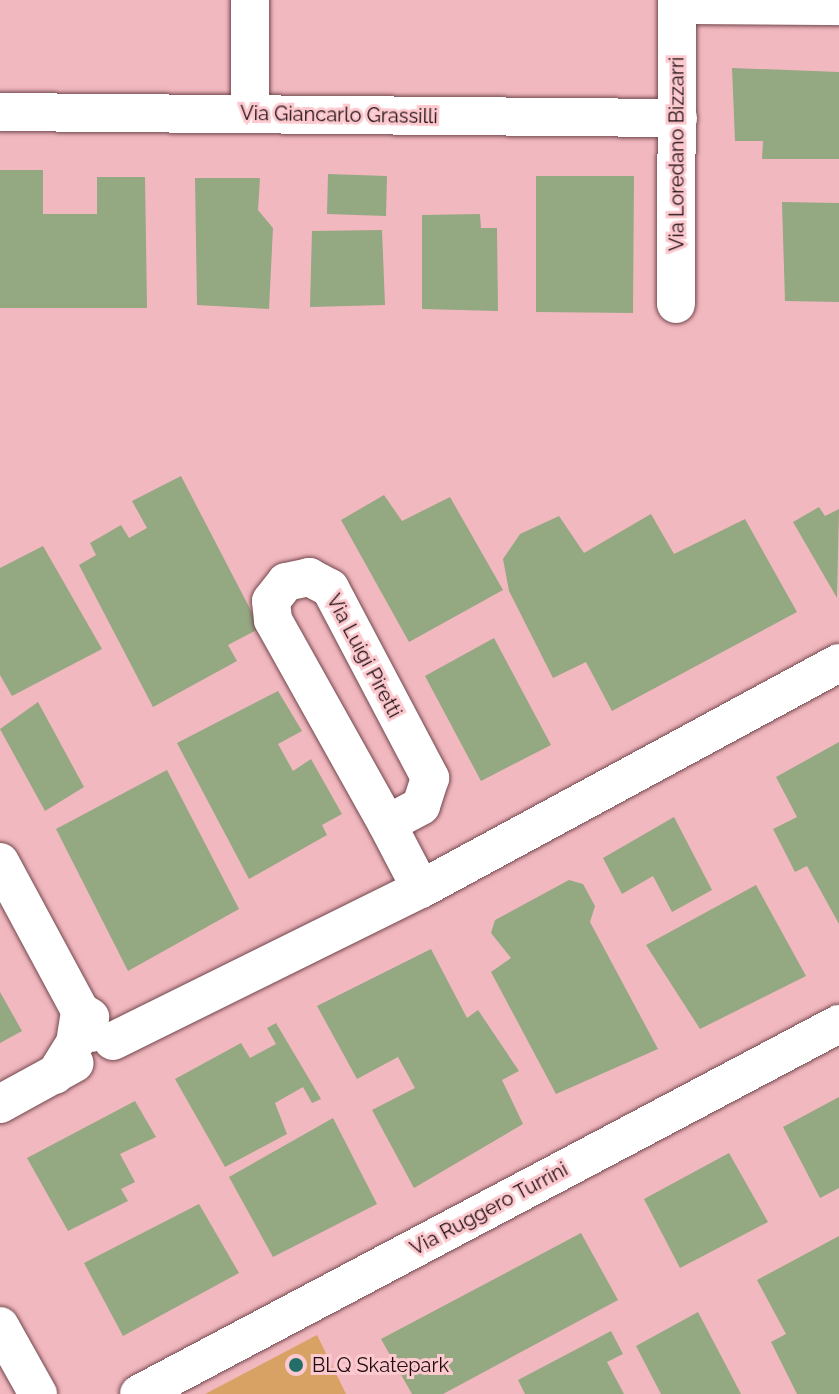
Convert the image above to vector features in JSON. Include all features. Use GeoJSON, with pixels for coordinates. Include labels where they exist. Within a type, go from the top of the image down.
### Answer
{"type":"FeatureCollection","features":[{"type":"Feature","properties":{"kind":"street"},"geometry":{"type":"LineString","coordinates":[[250,0],[250,114]]}},
{"type":"Feature","properties":{"kind":"street","name":"Via Loredano Bizzarri"},"geometry":{"type":"LineString","coordinates":[[676,304],[677,3],[839,6]]}},
{"type":"Feature","properties":{"kind":"street","name":"Via Giancarlo Grassilli"},"geometry":{"type":"LineString","coordinates":[[0,112],[678,118]]}},
{"type":"Feature","properties":{"kind":"street","name":"Via Luigi Piretti"},"geometry":{"type":"LineString","coordinates":[[387,824],[421,806],[430,778],[330,588],[309,577],[286,582],[271,601],[273,620],[421,889]]}},
{"type":"Feature","properties":{"kind":"street"},"geometry":{"type":"LineString","coordinates":[[0,1104],[55,1075],[102,1034],[421,889],[839,663]]}},
{"type":"Feature","properties":{"kind":"street"},"geometry":{"type":"LineString","coordinates":[[0,862],[102,1034]]}},
{"type":"Feature","properties":{"kind":"street","name":"Via Ruggero Turrini"},"geometry":{"type":"LineString","coordinates":[[139,1394],[839,1024]]}},
{"type":"Feature","properties":{"kind":"street"},"geometry":{"type":"LineString","coordinates":[[0,1326],[38,1394]]}},
{"type":"Feature","properties":{"kind":"shaded area"},"geometry":{"type":"Polygon","coordinates":[[[0,0],[839,0],[839,1394],[0,1394],[0,0]]]}},
{"type":"Feature","properties":{"kind":"shaded area","name":"BLQ Skatepark"},"geometry":{"type":"Polygon","coordinates":[[[317,1335],[346,1394],[205,1394],[317,1335]]]}},
{"type":"Feature","properties":{"kind":"building"},"geometry":{"type":"Polygon","coordinates":[[[732,68],[839,72],[839,159],[762,159],[763,141],[735,141],[732,68]]]}},
{"type":"Feature","properties":{"kind":"building"},"geometry":{"type":"Polygon","coordinates":[[[0,170],[43,170],[43,214],[97,214],[97,177],[145,177],[147,308],[0,308],[0,170]]]}},
{"type":"Feature","properties":{"kind":"building"},"geometry":{"type":"Polygon","coordinates":[[[328,174],[387,176],[386,216],[327,214],[328,174]]]}},
{"type":"Feature","properties":{"kind":"building"},"geometry":{"type":"Polygon","coordinates":[[[536,176],[634,176],[633,313],[536,312],[536,176]]]}},
{"type":"Feature","properties":{"kind":"building"},"geometry":{"type":"Polygon","coordinates":[[[195,178],[260,178],[258,210],[273,228],[269,309],[197,305],[195,178]]]}},
{"type":"Feature","properties":{"kind":"building"},"geometry":{"type":"Polygon","coordinates":[[[782,202],[839,203],[839,302],[785,301],[782,202]]]}},
{"type":"Feature","properties":{"kind":"building"},"geometry":{"type":"Polygon","coordinates":[[[480,214],[481,228],[497,228],[498,311],[422,309],[422,215],[480,214]]]}},
{"type":"Feature","properties":{"kind":"building"},"geometry":{"type":"Polygon","coordinates":[[[382,230],[385,305],[310,307],[312,231],[382,230]]]}},
{"type":"Feature","properties":{"kind":"building"},"geometry":{"type":"Polygon","coordinates":[[[181,476],[260,628],[228,645],[237,661],[153,707],[79,565],[96,555],[90,543],[121,525],[129,538],[147,528],[132,501],[181,476]]]}},
{"type":"Feature","properties":{"kind":"building"},"geometry":{"type":"Polygon","coordinates":[[[384,495],[402,521],[450,497],[503,590],[409,642],[341,520],[384,495]]]}},
{"type":"Feature","properties":{"kind":"building"},"geometry":{"type":"Polygon","coordinates":[[[819,507],[825,516],[839,509],[837,598],[793,522],[819,507]]]}},
{"type":"Feature","properties":{"kind":"building"},"geometry":{"type":"Polygon","coordinates":[[[651,514],[674,554],[745,519],[797,612],[612,711],[586,662],[553,678],[509,591],[503,559],[520,534],[559,516],[584,553],[651,514]]]}},
{"type":"Feature","properties":{"kind":"building"},"geometry":{"type":"Polygon","coordinates":[[[43,546],[102,649],[12,696],[0,675],[0,568],[43,546]]]}},
{"type":"Feature","properties":{"kind":"building"},"geometry":{"type":"Polygon","coordinates":[[[494,638],[551,745],[481,781],[425,676],[494,638]]]}},
{"type":"Feature","properties":{"kind":"building"},"geometry":{"type":"Polygon","coordinates":[[[278,691],[302,731],[278,744],[293,771],[311,759],[342,814],[322,825],[327,835],[249,879],[177,743],[278,691]]]}},
{"type":"Feature","properties":{"kind":"building"},"geometry":{"type":"Polygon","coordinates":[[[38,702],[84,787],[45,811],[0,729],[38,702]]]}},
{"type":"Feature","properties":{"kind":"building"},"geometry":{"type":"Polygon","coordinates":[[[839,742],[839,924],[807,866],[795,872],[773,829],[797,817],[776,777],[839,742]]]}},
{"type":"Feature","properties":{"kind":"building"},"geometry":{"type":"Polygon","coordinates":[[[167,770],[239,909],[128,971],[56,829],[167,770]]]}},
{"type":"Feature","properties":{"kind":"building"},"geometry":{"type":"Polygon","coordinates":[[[674,817],[712,890],[672,912],[653,876],[622,894],[603,858],[674,817]]]}},
{"type":"Feature","properties":{"kind":"building"},"geometry":{"type":"Polygon","coordinates":[[[569,880],[583,884],[595,906],[590,922],[658,1049],[556,1094],[491,972],[511,958],[491,933],[495,920],[569,880]]]}},
{"type":"Feature","properties":{"kind":"building"},"geometry":{"type":"Polygon","coordinates":[[[756,885],[806,976],[700,1029],[646,945],[756,885]]]}},
{"type":"Feature","properties":{"kind":"building"},"geometry":{"type":"Polygon","coordinates":[[[431,949],[467,1018],[478,1010],[519,1071],[502,1080],[523,1124],[414,1188],[372,1110],[415,1088],[398,1057],[357,1079],[317,1006],[431,949]]]}},
{"type":"Feature","properties":{"kind":"building"},"geometry":{"type":"Polygon","coordinates":[[[0,992],[22,1031],[0,1043],[0,992]]]}},
{"type":"Feature","properties":{"kind":"building"},"geometry":{"type":"Polygon","coordinates":[[[276,1023],[321,1099],[312,1103],[303,1087],[275,1103],[287,1134],[225,1167],[175,1079],[241,1043],[250,1058],[276,1044],[267,1028],[276,1023]]]}},
{"type":"Feature","properties":{"kind":"building"},"geometry":{"type":"Polygon","coordinates":[[[839,1097],[839,1188],[820,1198],[783,1127],[839,1097]]]}},
{"type":"Feature","properties":{"kind":"building"},"geometry":{"type":"Polygon","coordinates":[[[135,1101],[156,1137],[120,1154],[135,1182],[121,1189],[128,1201],[68,1231],[27,1158],[135,1101]]]}},
{"type":"Feature","properties":{"kind":"building"},"geometry":{"type":"Polygon","coordinates":[[[333,1118],[377,1204],[273,1257],[229,1177],[333,1118]]]}},
{"type":"Feature","properties":{"kind":"building"},"geometry":{"type":"Polygon","coordinates":[[[729,1153],[768,1222],[680,1268],[644,1199],[729,1153]]]}},
{"type":"Feature","properties":{"kind":"building"},"geometry":{"type":"Polygon","coordinates":[[[199,1204],[239,1273],[123,1336],[84,1263],[199,1204]]]}},
{"type":"Feature","properties":{"kind":"building"},"geometry":{"type":"Polygon","coordinates":[[[581,1233],[618,1300],[443,1394],[412,1394],[381,1339],[581,1233]]]}},
{"type":"Feature","properties":{"kind":"building"},"geometry":{"type":"Polygon","coordinates":[[[839,1236],[839,1394],[797,1394],[771,1342],[786,1334],[757,1280],[839,1236]]]}},
{"type":"Feature","properties":{"kind":"building"},"geometry":{"type":"Polygon","coordinates":[[[698,1312],[741,1394],[661,1394],[636,1346],[698,1312]]]}},
{"type":"Feature","properties":{"kind":"building"},"geometry":{"type":"Polygon","coordinates":[[[611,1331],[623,1354],[607,1362],[624,1394],[525,1394],[518,1380],[611,1331]]]}},
{"type":"Feature","properties":{"kind":"place","name":"BLQ Skatepark"},"geometry":{"type":"Point","coordinates":[296,1365]}}]}
